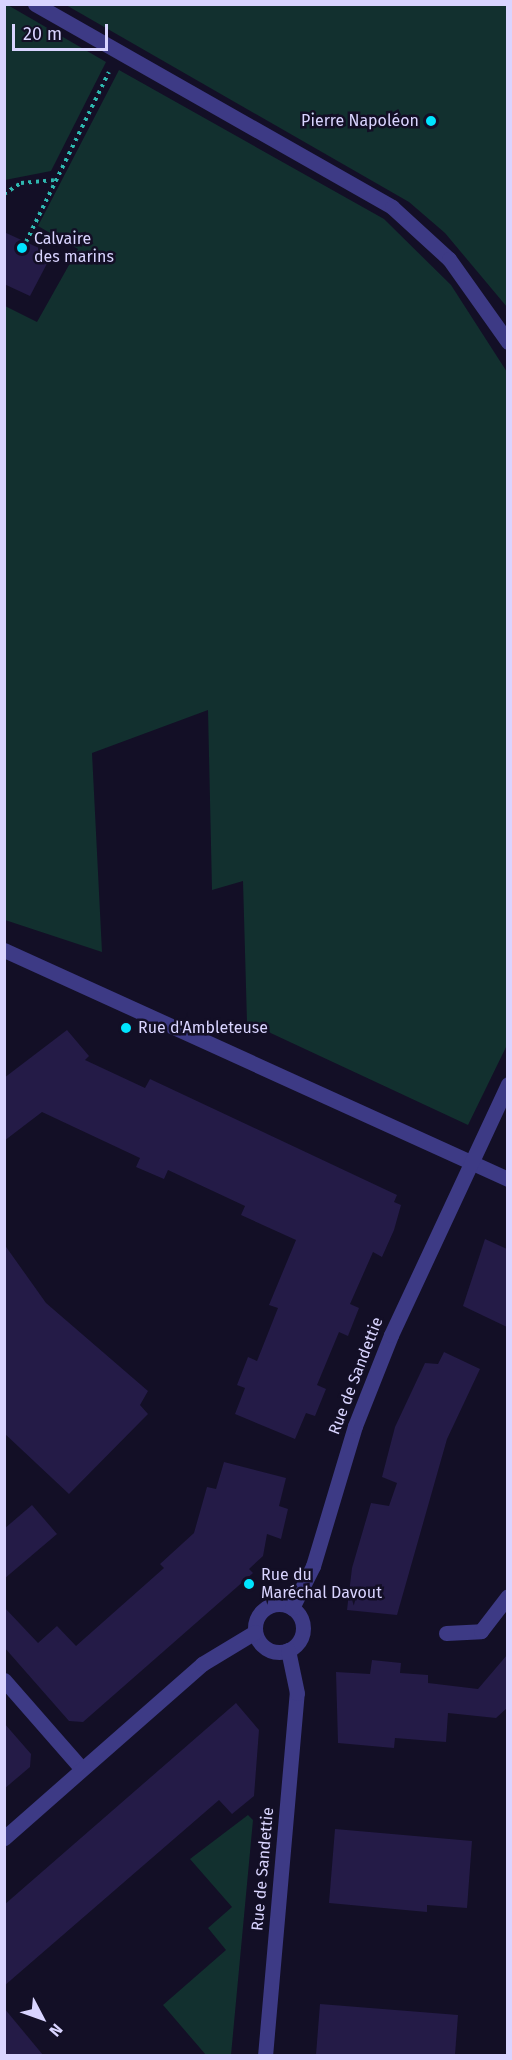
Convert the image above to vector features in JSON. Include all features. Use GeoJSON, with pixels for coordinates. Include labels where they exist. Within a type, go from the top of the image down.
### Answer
{"type":"FeatureCollection","features":[{"type":"Feature","properties":{"kind":"street"},"geometry":{"type":"LineString","coordinates":[[35,4],[392,207],[449,259],[507,342]]}},
{"type":"Feature","properties":{"kind":"street"},"geometry":{"type":"LineString","coordinates":[[4,950],[507,1179]]}},
{"type":"Feature","properties":{"kind":"street","name":"Rue de Sandettie"},"geometry":{"type":"LineString","coordinates":[[292,1608],[313,1566],[366,1397],[507,1084]]}},
{"type":"Feature","properties":{"kind":"street"},"geometry":{"type":"LineString","coordinates":[[446,1633],[481,1631],[507,1596]]}},
{"type":"Feature","properties":{"kind":"street"},"geometry":{"type":"LineString","coordinates":[[4,1838],[217,1653],[255,1632],[266,1608],[292,1608],[303,1629],[288,1650],[267,1650],[255,1632]]}},
{"type":"Feature","properties":{"kind":"street","name":"Rue de Sandettie"},"geometry":{"type":"LineString","coordinates":[[265,2055],[297,1693],[288,1650]]}},
{"type":"Feature","properties":{"kind":"street"},"geometry":{"type":"LineString","coordinates":[[4,1680],[82,1769]]}},
{"type":"Feature","properties":{"kind":"path"},"geometry":{"type":"LineString","coordinates":[[26,242],[54,179],[119,52]]}},
{"type":"Feature","properties":{"kind":"path"},"geometry":{"type":"LineString","coordinates":[[4,194],[21,183],[54,179]]}},
{"type":"Feature","properties":{"kind":"green space"},"geometry":{"type":"Polygon","coordinates":[[[6,4],[106,62],[51,171],[5,180],[6,4]]]}},
{"type":"Feature","properties":{"kind":"green space"},"geometry":{"type":"Polygon","coordinates":[[[66,5],[507,5],[507,307],[445,233],[409,202],[66,5]]]}},
{"type":"Feature","properties":{"kind":"green space"},"geometry":{"type":"Polygon","coordinates":[[[119,70],[384,219],[451,285],[507,372],[507,1045],[468,1125],[247,1022],[243,881],[212,890],[208,710],[92,753],[102,952],[5,920],[5,306],[37,322],[78,249],[38,226],[119,70]]]}},
{"type":"Feature","properties":{"kind":"green space"},"geometry":{"type":"Polygon","coordinates":[[[248,1815],[253,1820],[231,2055],[206,2055],[163,2005],[226,1950],[208,1928],[232,1907],[190,1859],[248,1815]]]}},
{"type":"Feature","properties":{"kind":"building","name":"Calvaire des marins"},"geometry":{"type":"Polygon","coordinates":[[[4,232],[52,254],[30,296],[4,284],[4,232]]]}},
{"type":"Feature","properties":{"kind":"building"},"geometry":{"type":"Polygon","coordinates":[[[67,1030],[89,1056],[85,1060],[145,1088],[150,1079],[397,1195],[394,1202],[401,1205],[394,1230],[382,1257],[373,1252],[350,1304],[359,1308],[348,1336],[339,1332],[317,1385],[326,1389],[315,1416],[306,1413],[295,1439],[235,1414],[245,1388],[237,1385],[248,1357],[257,1361],[278,1308],[269,1305],[296,1240],[241,1215],[245,1206],[168,1170],[164,1179],[136,1167],[140,1158],[42,1112],[4,1141],[4,1078],[67,1030]]]}},
{"type":"Feature","properties":{"kind":"building"},"geometry":{"type":"Polygon","coordinates":[[[485,1239],[507,1249],[507,1327],[463,1306],[485,1239]]]}},
{"type":"Feature","properties":{"kind":"building"},"geometry":{"type":"Polygon","coordinates":[[[4,1244],[46,1303],[148,1391],[140,1405],[148,1414],[69,1494],[4,1433],[4,1244]]]}},
{"type":"Feature","properties":{"kind":"building"},"geometry":{"type":"Polygon","coordinates":[[[444,1352],[480,1369],[447,1439],[397,1615],[347,1610],[352,1568],[371,1503],[389,1506],[397,1483],[382,1477],[395,1427],[425,1363],[438,1364],[444,1352]]]}},
{"type":"Feature","properties":{"kind":"building"},"geometry":{"type":"Polygon","coordinates":[[[224,1462],[286,1478],[279,1506],[288,1509],[281,1539],[267,1534],[263,1556],[249,1569],[253,1573],[83,1722],[69,1721],[4,1647],[4,1607],[38,1643],[57,1626],[76,1646],[164,1568],[160,1564],[194,1533],[207,1487],[216,1489],[224,1462]]]}},
{"type":"Feature","properties":{"kind":"building"},"geometry":{"type":"Polygon","coordinates":[[[32,1505],[57,1534],[4,1579],[4,1529],[32,1505]]]}},
{"type":"Feature","properties":{"kind":"building"},"geometry":{"type":"Polygon","coordinates":[[[507,1655],[507,1708],[496,1718],[448,1713],[446,1742],[395,1738],[394,1748],[338,1743],[336,1672],[370,1674],[372,1660],[401,1663],[400,1673],[428,1675],[428,1683],[478,1689],[507,1655]]]}},
{"type":"Feature","properties":{"kind":"building"},"geometry":{"type":"Polygon","coordinates":[[[236,1703],[259,1730],[254,1796],[232,1814],[219,1800],[4,1986],[4,1905],[236,1703]]]}},
{"type":"Feature","properties":{"kind":"building"},"geometry":{"type":"Polygon","coordinates":[[[4,1723],[31,1754],[30,1767],[4,1789],[4,1723]]]}},
{"type":"Feature","properties":{"kind":"building"},"geometry":{"type":"Polygon","coordinates":[[[335,1829],[472,1841],[467,1908],[427,1905],[427,1912],[329,1903],[335,1829]]]}},
{"type":"Feature","properties":{"kind":"building"},"geometry":{"type":"Polygon","coordinates":[[[320,2004],[458,2015],[455,2055],[316,2055],[320,2004]]]}},
{"type":"Feature","properties":{"kind":"building"},"geometry":{"type":"Polygon","coordinates":[[[4,2008],[43,2055],[4,2055],[4,2008]]]}},
{"type":"Feature","properties":{"kind":"place","name":"Pierre Napoléon"},"geometry":{"type":"Point","coordinates":[431,121]}},
{"type":"Feature","properties":{"kind":"place","name":"Calvaire des marins"},"geometry":{"type":"Point","coordinates":[22,248]}},
{"type":"Feature","properties":{"kind":"place","name":"Rue d'Ambleteuse"},"geometry":{"type":"Point","coordinates":[126,1028]}},
{"type":"Feature","properties":{"kind":"place","name":"Rue du Maréchal Davout"},"geometry":{"type":"Point","coordinates":[249,1584]}}]}
